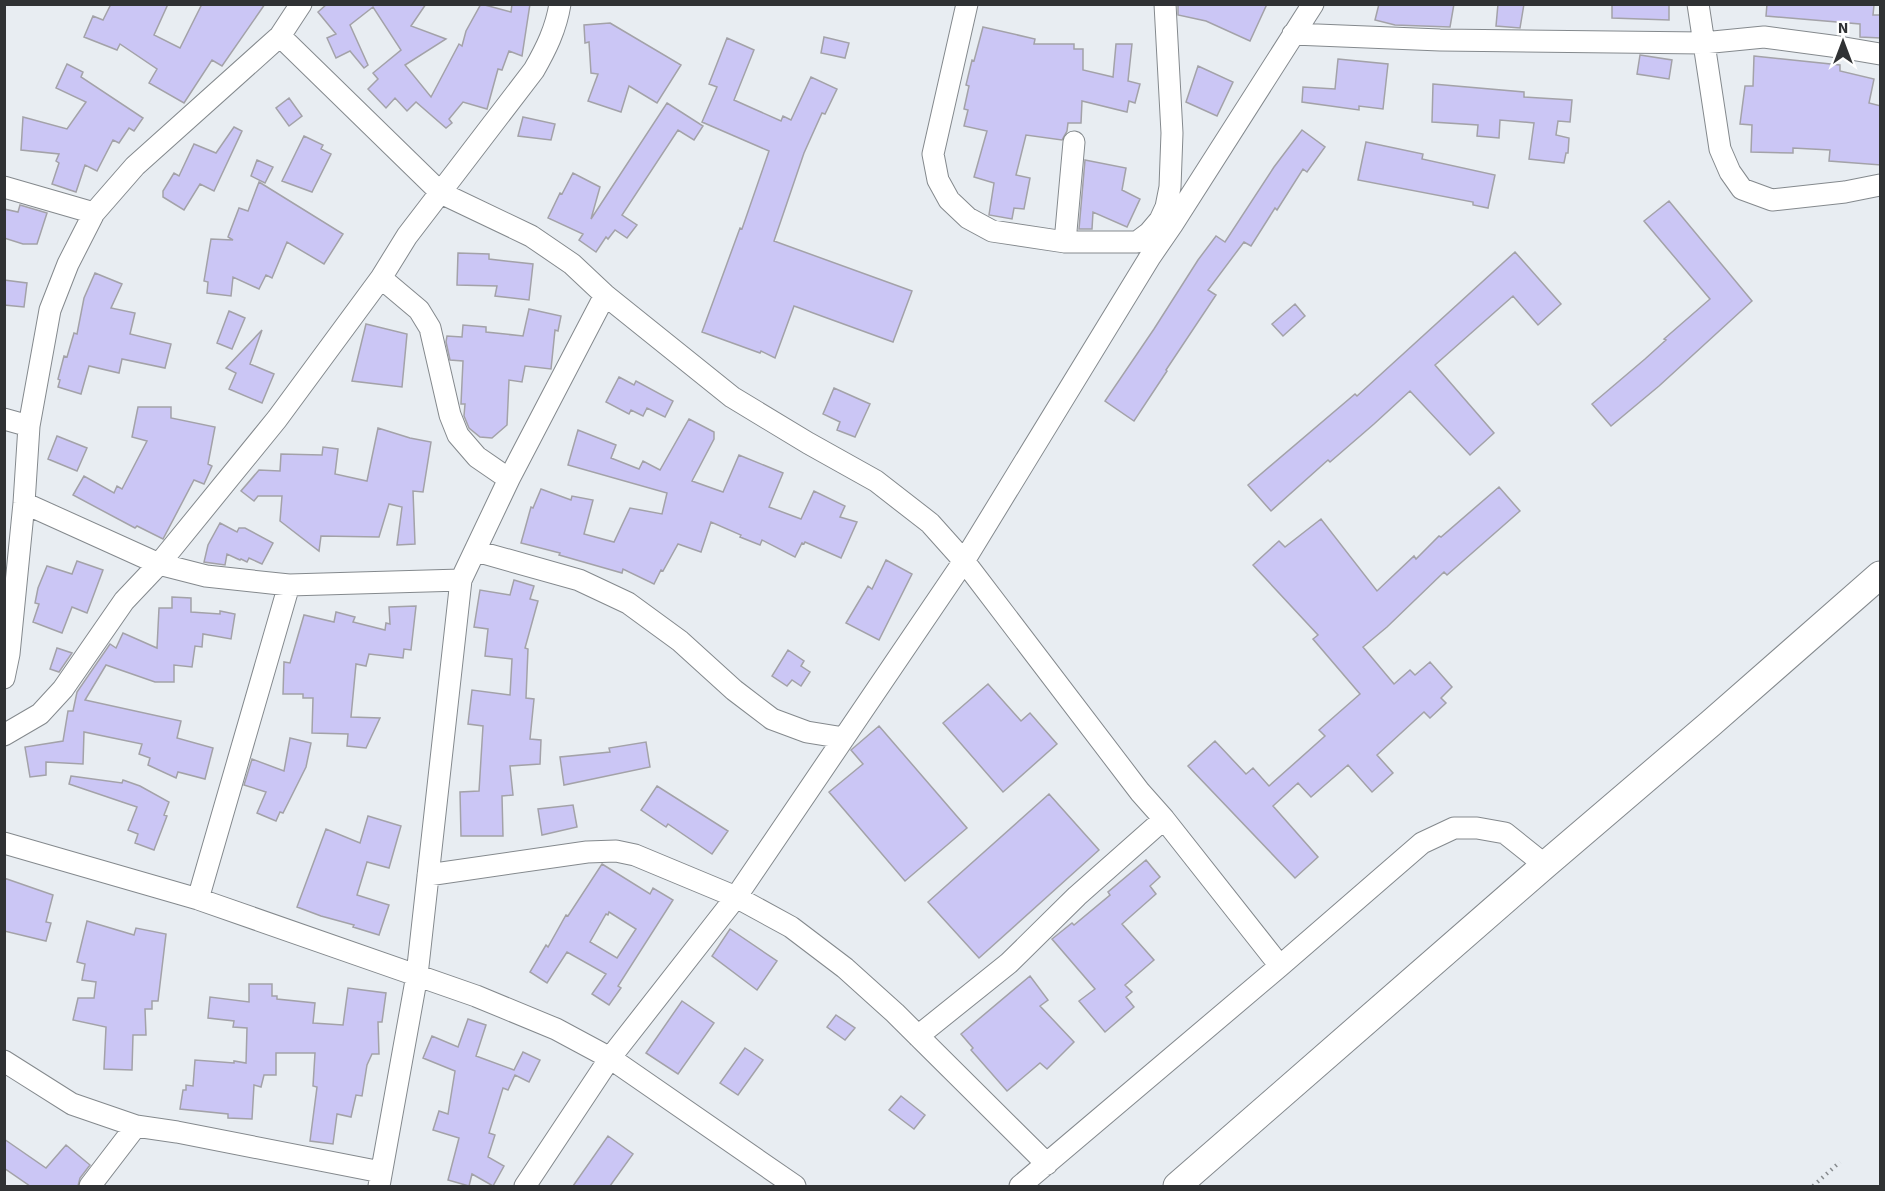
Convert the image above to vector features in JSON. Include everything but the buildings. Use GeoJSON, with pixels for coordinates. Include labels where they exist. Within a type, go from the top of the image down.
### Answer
{"type":"FeatureCollection","features":[{"type":"Feature","properties":{"kind":"main road"},"geometry":{"type":"LineString","coordinates":[[1178,1186],[1881,575]]}},
{"type":"Feature","properties":{"kind":"street"},"geometry":{"type":"LineString","coordinates":[[4,678],[9,654],[24,503],[29,426],[50,310],[68,264],[94,213],[135,166],[280,36],[302,4]]}},
{"type":"Feature","properties":{"kind":"street"},"geometry":{"type":"LineString","coordinates":[[4,735],[40,714],[63,689],[124,602],[159,564],[277,419],[381,278],[407,236],[534,70],[548,45],[558,18],[560,4]]}},
{"type":"Feature","properties":{"kind":"street"},"geometry":{"type":"LineString","coordinates":[[967,4],[933,154],[938,180],[949,200],[968,218],[992,231],[1065,242],[1137,242],[1160,220],[1166,207],[1170,187],[1172,133],[1165,4]]}},
{"type":"Feature","properties":{"kind":"street"},"geometry":{"type":"LineString","coordinates":[[525,1186],[610,1058],[736,897],[964,561],[1150,257],[1313,4]]}},
{"type":"Feature","properties":{"kind":"street"},"geometry":{"type":"LineString","coordinates":[[1698,4],[1720,149],[1730,172],[1742,189],[1772,200],[1834,194],[1881,185]]}},
{"type":"Feature","properties":{"kind":"street"},"geometry":{"type":"LineString","coordinates":[[1293,34],[1440,40],[1703,43],[1764,37],[1881,54]]}},
{"type":"Feature","properties":{"kind":"street"},"geometry":{"type":"LineString","coordinates":[[280,36],[441,193],[531,236],[572,264],[604,295],[732,397],[876,481],[930,523],[964,561],[1140,792],[1280,966]]}},
{"type":"Feature","properties":{"kind":"street"},"geometry":{"type":"LineString","coordinates":[[1065,242],[1074,142]]}},
{"type":"Feature","properties":{"kind":"street"},"geometry":{"type":"LineString","coordinates":[[4,187],[94,213]]}},
{"type":"Feature","properties":{"kind":"street"},"geometry":{"type":"LineString","coordinates":[[381,278],[419,310],[430,328],[450,415],[458,435],[477,457],[509,479]]}},
{"type":"Feature","properties":{"kind":"street"},"geometry":{"type":"LineString","coordinates":[[4,1061],[72,1104],[136,1126],[177,1132],[380,1179],[417,975],[461,580],[509,479],[604,295]]}},
{"type":"Feature","properties":{"kind":"street"},"geometry":{"type":"LineString","coordinates":[[4,419],[29,426]]}},
{"type":"Feature","properties":{"kind":"street"},"geometry":{"type":"LineString","coordinates":[[24,503],[159,564],[206,576],[289,585],[461,580]]}},
{"type":"Feature","properties":{"kind":"street"},"geometry":{"type":"LineString","coordinates":[[476,551],[579,580],[628,603],[680,641],[734,690],[772,718],[807,732],[843,738]]}},
{"type":"Feature","properties":{"kind":"street"},"geometry":{"type":"LineString","coordinates":[[198,899],[289,585]]}},
{"type":"Feature","properties":{"kind":"street"},"geometry":{"type":"LineString","coordinates":[[918,1036],[1009,963],[1077,896],[1164,819]]}},
{"type":"Feature","properties":{"kind":"street"},"geometry":{"type":"LineString","coordinates":[[1020,1186],[1422,843],[1454,828],[1476,828],[1505,833],[1545,865]]}},
{"type":"Feature","properties":{"kind":"street"},"geometry":{"type":"LineString","coordinates":[[4,843],[198,899],[476,996],[556,1029],[610,1058],[795,1186]]}},
{"type":"Feature","properties":{"kind":"street"},"geometry":{"type":"LineString","coordinates":[[428,875],[587,852],[616,851],[635,855],[736,897],[791,927],[845,968],[895,1012],[1047,1164]]}},
{"type":"Feature","properties":{"kind":"street"},"geometry":{"type":"LineString","coordinates":[[90,1186],[136,1126]]}},
{"type":"Feature","properties":{"kind":"path"},"geometry":{"type":"LineString","coordinates":[[1813,1186],[1840,1162]]}}]}
